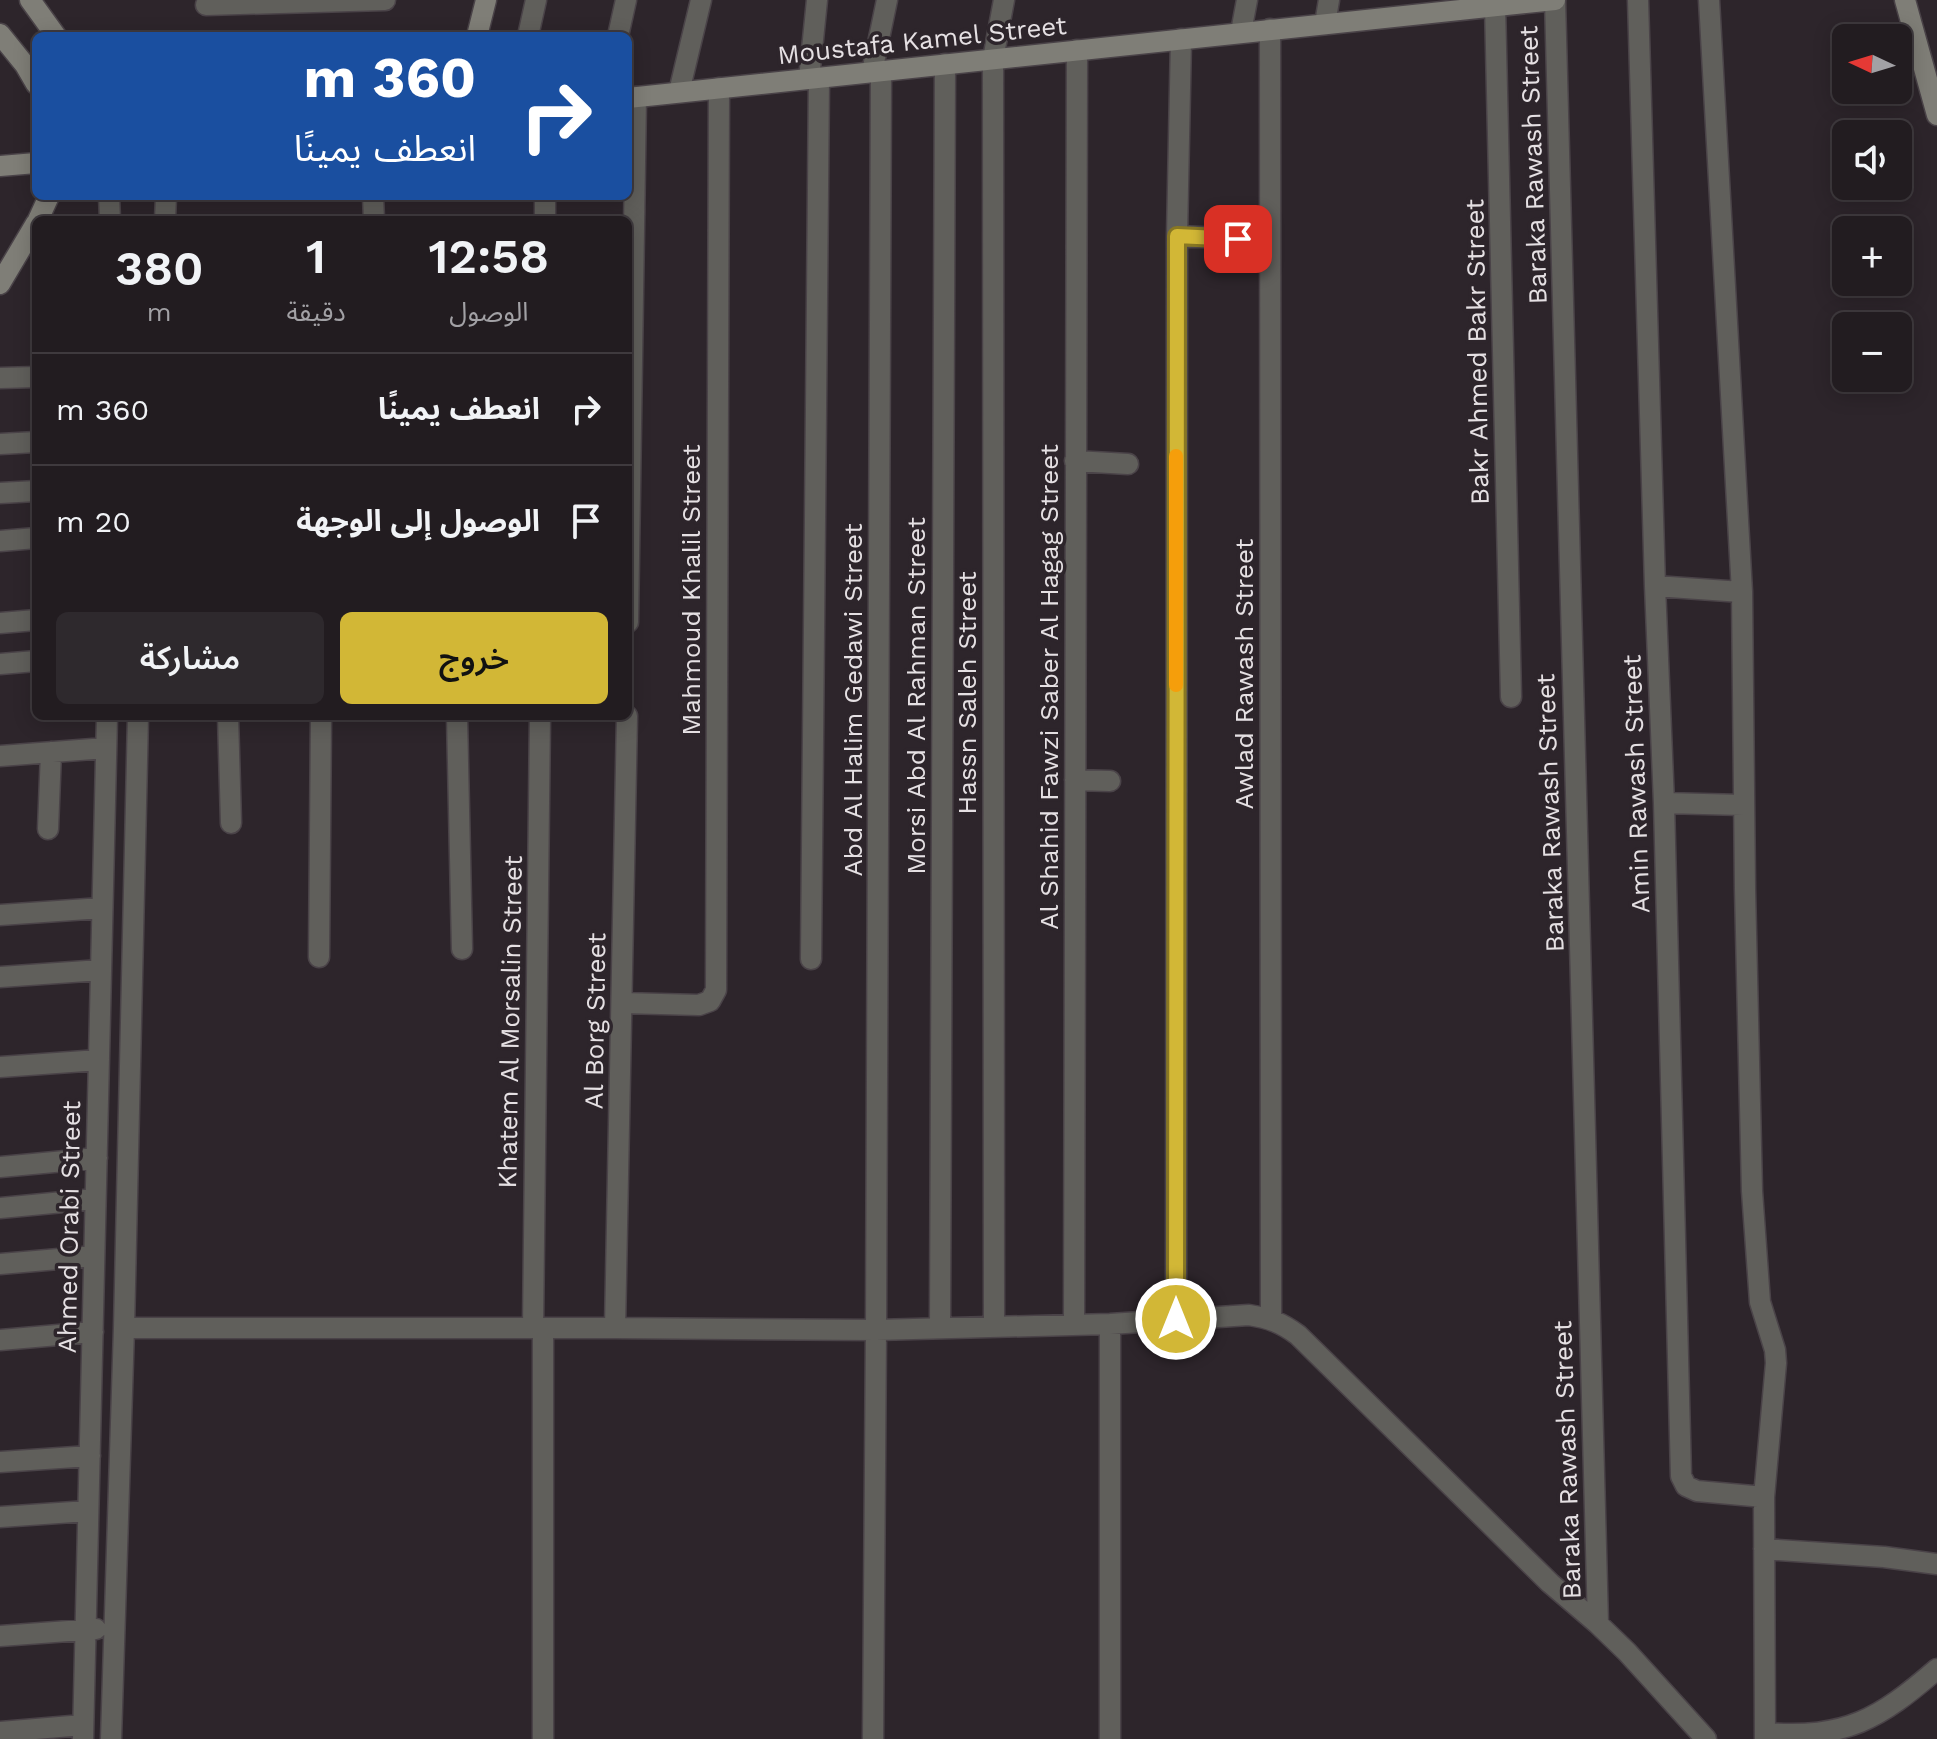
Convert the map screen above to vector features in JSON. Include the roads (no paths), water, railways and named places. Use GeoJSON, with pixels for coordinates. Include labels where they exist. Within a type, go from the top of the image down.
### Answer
{"type":"FeatureCollection","features":[{"type":"Feature","properties":{"kind":"street"},"geometry":{"type":"LineString","coordinates":[[30,0],[53,32]]}},
{"type":"Feature","properties":{"kind":"street"},"geometry":{"type":"LineString","coordinates":[[206,5],[385,0]]}},
{"type":"Feature","properties":{"kind":"street"},"geometry":{"type":"LineString","coordinates":[[478,32],[486,0]]}},
{"type":"Feature","properties":{"kind":"street"},"geometry":{"type":"LineString","coordinates":[[529,32],[536,0]]}},
{"type":"Feature","properties":{"kind":"street"},"geometry":{"type":"LineString","coordinates":[[619,32],[626,0]]}},
{"type":"Feature","properties":{"kind":"street"},"geometry":{"type":"LineString","coordinates":[[679,92],[701,0]]}},
{"type":"Feature","properties":{"kind":"street"},"geometry":{"type":"LineString","coordinates":[[811,959],[814,78],[817,0]]}},
{"type":"Feature","properties":{"kind":"street","name":"Abd Al Halim Gedawi Street"},"geometry":{"type":"LineString","coordinates":[[873,1739],[877,72],[887,0]]}},
{"type":"Feature","properties":{"kind":"street","name":"Hassn Saleh Street"},"geometry":{"type":"LineString","coordinates":[[994,1327],[993,59],[1004,0]]}},
{"type":"Feature","properties":{"kind":"street"},"geometry":{"type":"LineString","coordinates":[[1241,32],[1247,0]]}},
{"type":"Feature","properties":{"kind":"street"},"geometry":{"type":"LineString","coordinates":[[1325,24],[1329,0]]}},
{"type":"Feature","properties":{"kind":"street","name":"Moustafa Kamel Street"},"geometry":{"type":"LineString","coordinates":[[632,97],[1555,0]]}},
{"type":"Feature","properties":{"kind":"street","name":"Baraka Rawash Street"},"geometry":{"type":"LineString","coordinates":[[1555,0],[1598,1624]]}},
{"type":"Feature","properties":{"kind":"street","name":"Amin Rawash Street"},"geometry":{"type":"LineString","coordinates":[[1638,0],[1664,803],[1681,1476],[1686,1486],[1697,1491],[1764,1497]]}},
{"type":"Feature","properties":{"kind":"street"},"geometry":{"type":"LineString","coordinates":[[1709,0],[1742,592],[1743,805],[1753,1206],[1760,1302],[1776,1363],[1764,1497],[1765,1736],[1811,1737],[1855,1727],[1895,1705],[1937,1669]]}},
{"type":"Feature","properties":{"kind":"street"},"geometry":{"type":"LineString","coordinates":[[1905,0],[1937,115]]}},
{"type":"Feature","properties":{"kind":"street","name":"Bakr Ahmed Bakr Street"},"geometry":{"type":"LineString","coordinates":[[1495,5],[1511,697]]}},
{"type":"Feature","properties":{"kind":"street","name":"Awlad Rawash Street"},"geometry":{"type":"LineString","coordinates":[[1270,29],[1271,1319]]}},
{"type":"Feature","properties":{"kind":"street"},"geometry":{"type":"LineString","coordinates":[[0,34],[32,77]]}},
{"type":"Feature","properties":{"kind":"street"},"geometry":{"type":"LineString","coordinates":[[1176,1319],[1177,236],[1181,39]]}},
{"type":"Feature","properties":{"kind":"street","name":"Al Shahid Fawzi Saber Al Hagag Street"},"geometry":{"type":"LineString","coordinates":[[1074,1324],[1077,50]]}},
{"type":"Feature","properties":{"kind":"street","name":"Morsi Abd Al Rahman Street"},"geometry":{"type":"LineString","coordinates":[[940,1328],[945,64]]}},
{"type":"Feature","properties":{"kind":"street","name":"Mahmoud Khalil Street"},"geometry":{"type":"LineString","coordinates":[[622,1003],[699,1005],[710,1001],[716,990],[719,88]]}},
{"type":"Feature","properties":{"kind":"street"},"geometry":{"type":"LineString","coordinates":[[0,166],[32,163]]}},
{"type":"Feature","properties":{"kind":"street"},"geometry":{"type":"LineString","coordinates":[[2,277],[32,230]]}},
{"type":"Feature","properties":{"kind":"street"},"geometry":{"type":"LineString","coordinates":[[1177,236],[1269,240]]}},
{"type":"Feature","properties":{"kind":"street"},"geometry":{"type":"LineString","coordinates":[[0,378],[32,377]]}},
{"type":"Feature","properties":{"kind":"street"},"geometry":{"type":"LineString","coordinates":[[0,444],[32,442]]}},
{"type":"Feature","properties":{"kind":"street"},"geometry":{"type":"LineString","coordinates":[[1075,461],[1128,464]]}},
{"type":"Feature","properties":{"kind":"street"},"geometry":{"type":"LineString","coordinates":[[0,493],[32,491]]}},
{"type":"Feature","properties":{"kind":"street"},"geometry":{"type":"LineString","coordinates":[[0,541],[32,538]]}},
{"type":"Feature","properties":{"kind":"street"},"geometry":{"type":"LineString","coordinates":[[1655,586],[1742,592]]}},
{"type":"Feature","properties":{"kind":"street"},"geometry":{"type":"LineString","coordinates":[[0,623],[32,620]]}},
{"type":"Feature","properties":{"kind":"street"},"geometry":{"type":"LineString","coordinates":[[0,664],[32,661]]}},
{"type":"Feature","properties":{"kind":"street","name":"Ahmed Orabi Street"},"geometry":{"type":"LineString","coordinates":[[83,1732],[107,720]]}},
{"type":"Feature","properties":{"kind":"street"},"geometry":{"type":"LineString","coordinates":[[111,1739],[138,720]]}},
{"type":"Feature","properties":{"kind":"street"},"geometry":{"type":"LineString","coordinates":[[228,720],[231,823]]}},
{"type":"Feature","properties":{"kind":"street"},"geometry":{"type":"LineString","coordinates":[[319,957],[321,720]]}},
{"type":"Feature","properties":{"kind":"street"},"geometry":{"type":"LineString","coordinates":[[457,720],[462,949]]}},
{"type":"Feature","properties":{"kind":"street","name":"Khatem Al Morsalin Street"},"geometry":{"type":"LineString","coordinates":[[540,720],[538,1328],[543,1739]]}},
{"type":"Feature","properties":{"kind":"street","name":"Al Borg Street"},"geometry":{"type":"LineString","coordinates":[[615,1328],[627,720]]}},
{"type":"Feature","properties":{"kind":"street"},"geometry":{"type":"LineString","coordinates":[[0,756],[106,748]]}},
{"type":"Feature","properties":{"kind":"street"},"geometry":{"type":"LineString","coordinates":[[48,829],[51,752]]}},
{"type":"Feature","properties":{"kind":"street"},"geometry":{"type":"LineString","coordinates":[[1075,780],[1110,781]]}},
{"type":"Feature","properties":{"kind":"street"},"geometry":{"type":"LineString","coordinates":[[1664,803],[1743,805]]}},
{"type":"Feature","properties":{"kind":"street"},"geometry":{"type":"LineString","coordinates":[[0,915],[102,908]]}},
{"type":"Feature","properties":{"kind":"street"},"geometry":{"type":"LineString","coordinates":[[0,977],[101,970]]}},
{"type":"Feature","properties":{"kind":"street"},"geometry":{"type":"LineString","coordinates":[[0,1067],[99,1060]]}},
{"type":"Feature","properties":{"kind":"street"},"geometry":{"type":"LineString","coordinates":[[0,1167],[97,1158]]}},
{"type":"Feature","properties":{"kind":"street"},"geometry":{"type":"LineString","coordinates":[[0,1208],[95,1199]]}},
{"type":"Feature","properties":{"kind":"street"},"geometry":{"type":"LineString","coordinates":[[0,1264],[94,1256]]}},
{"type":"Feature","properties":{"kind":"street"},"geometry":{"type":"LineString","coordinates":[[124,1328],[876,1330],[1110,1324],[1249,1315],[1271,1319],[1285,1325],[1304,1340],[1550,1583],[1598,1624],[1706,1739]]}},
{"type":"Feature","properties":{"kind":"street"},"geometry":{"type":"LineString","coordinates":[[1110,1324],[1110,1739]]}},
{"type":"Feature","properties":{"kind":"street"},"geometry":{"type":"LineString","coordinates":[[0,1340],[93,1332]]}},
{"type":"Feature","properties":{"kind":"street"},"geometry":{"type":"LineString","coordinates":[[0,1462],[90,1456]]}},
{"type":"Feature","properties":{"kind":"street"},"geometry":{"type":"LineString","coordinates":[[0,1517],[88,1511]]}},
{"type":"Feature","properties":{"kind":"street"},"geometry":{"type":"LineString","coordinates":[[1764,1549],[1869,1555],[1937,1564]]}},
{"type":"Feature","properties":{"kind":"street"},"geometry":{"type":"LineString","coordinates":[[0,1636],[114,1628]]}},
{"type":"Feature","properties":{"kind":"street"},"geometry":{"type":"LineString","coordinates":[[0,1732],[83,1732]]}}]}
